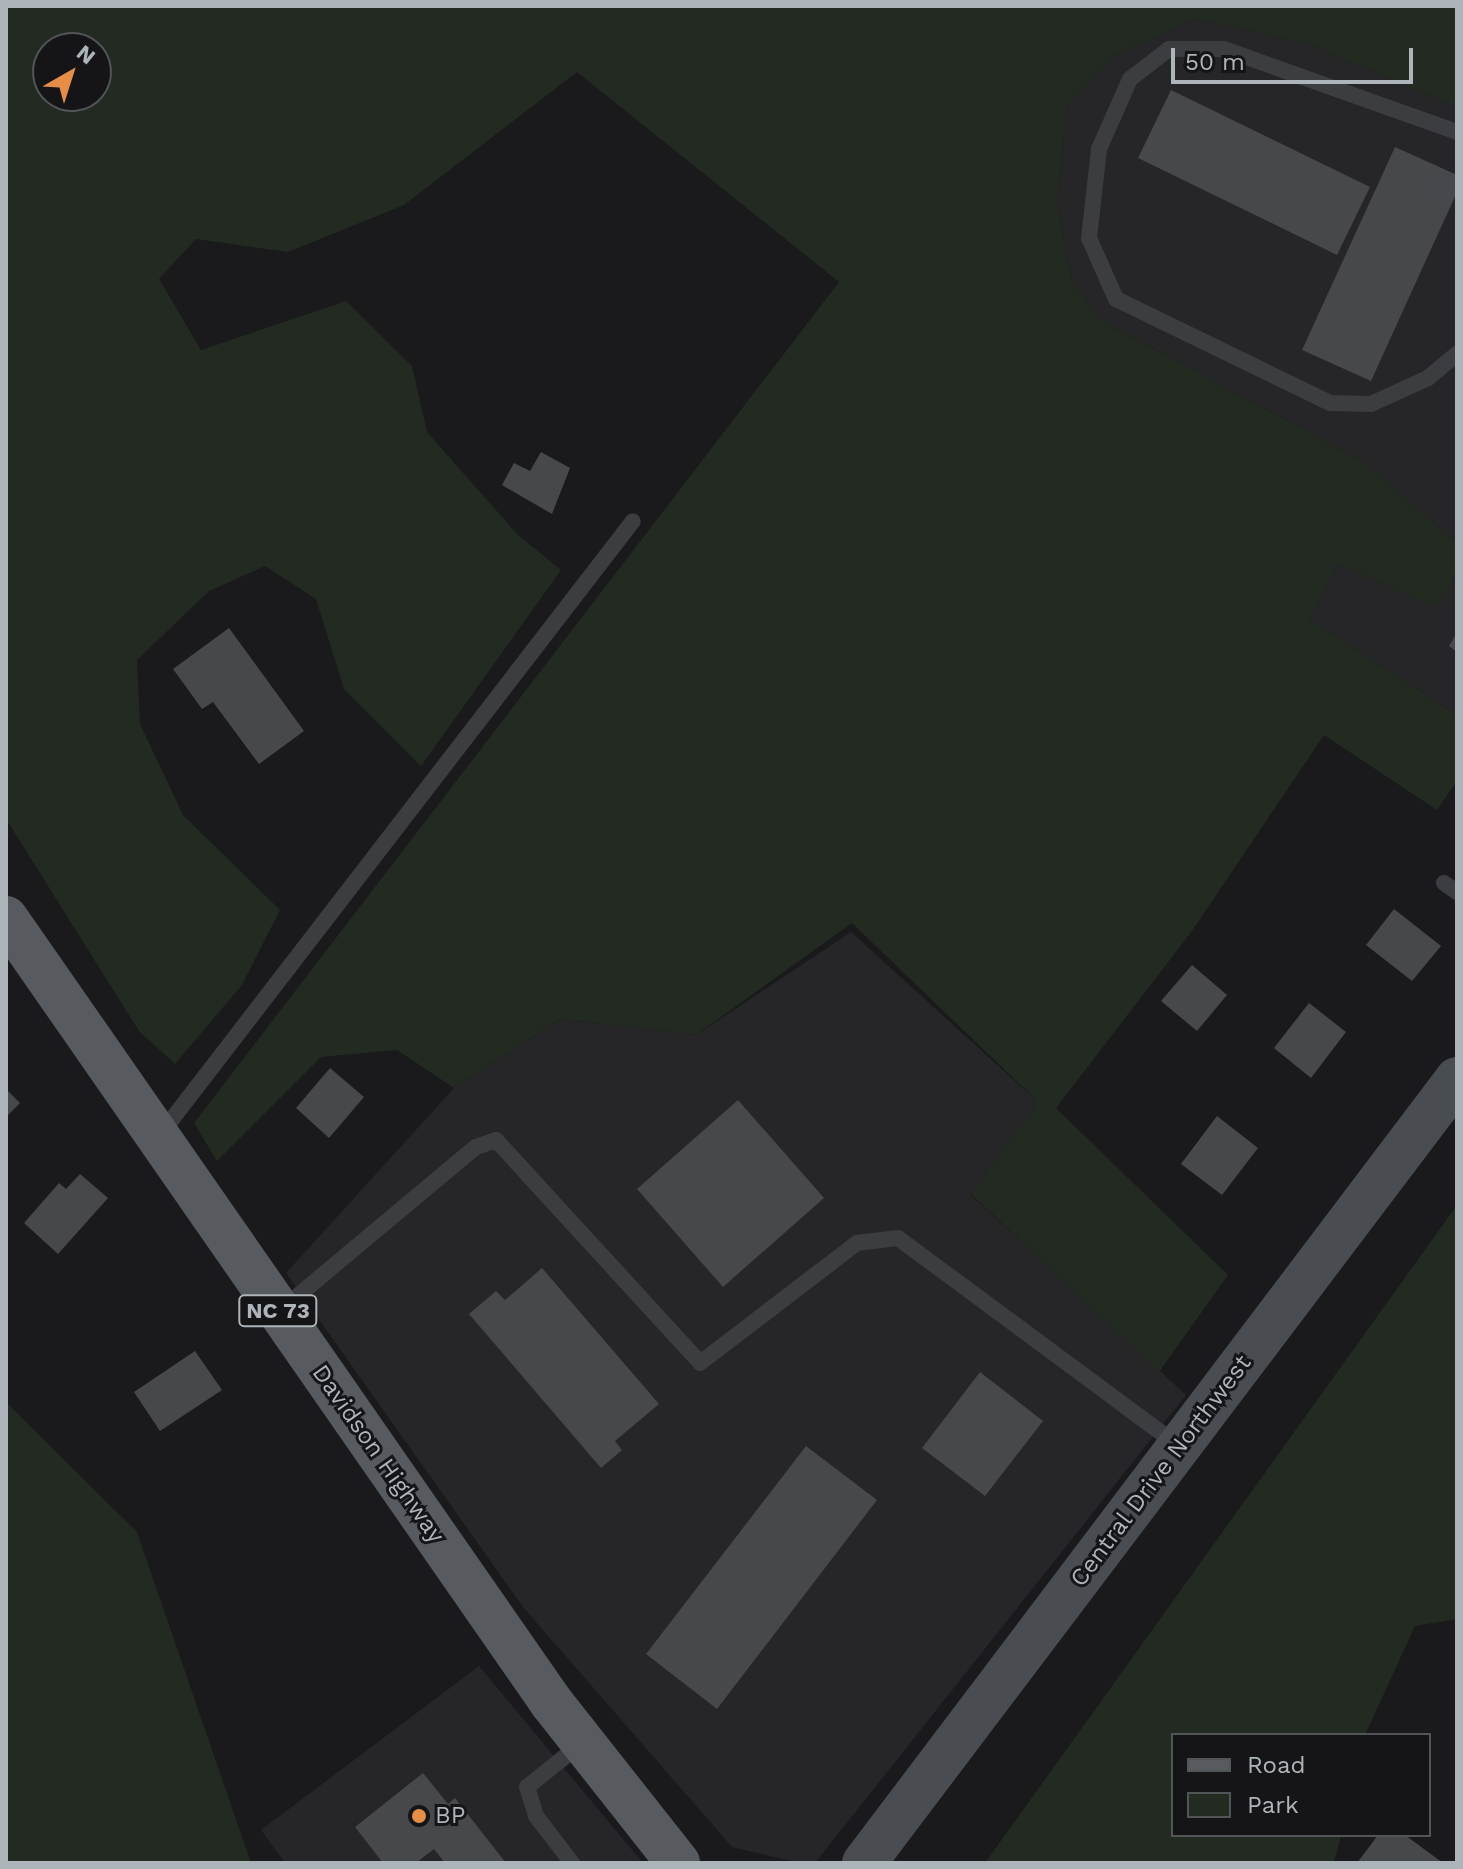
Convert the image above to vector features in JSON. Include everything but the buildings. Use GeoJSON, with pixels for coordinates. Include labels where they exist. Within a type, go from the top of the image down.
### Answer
{"type":"FeatureCollection","features":[{"type":"Feature","properties":{"kind":"main road","name":"Davidson Highway"},"geometry":{"type":"LineString","coordinates":[[6,918],[583,1742],[678,1863]]}},
{"type":"Feature","properties":{"kind":"street","name":"Central Drive Northwest"},"geometry":{"type":"LineString","coordinates":[[864,1863],[1457,1079]]}},
{"type":"Feature","properties":{"kind":"lane"},"geometry":{"type":"LineString","coordinates":[[1457,132],[1224,49],[1169,49],[1130,79],[1099,149],[1089,238],[1116,299],[1330,403],[1371,404],[1428,378],[1457,354]]}},
{"type":"Feature","properties":{"kind":"lane"},"geometry":{"type":"LineString","coordinates":[[158,1137],[633,521]]}},
{"type":"Feature","properties":{"kind":"lane"},"geometry":{"type":"LineString","coordinates":[[279,1312],[476,1147],[496,1140],[700,1363],[857,1243],[898,1238],[1180,1446]]}},
{"type":"Feature","properties":{"kind":"lane"},"geometry":{"type":"LineString","coordinates":[[572,1863],[536,1816],[527,1787],[583,1742]]}},
{"type":"Feature","properties":{"kind":"shaded area"},"geometry":{"type":"Polygon","coordinates":[[[1194,19],[1306,43],[1457,107],[1457,542],[1362,461],[1099,319],[1071,279],[1057,201],[1067,104],[1114,56],[1194,19]]]}},
{"type":"Feature","properties":{"kind":"shaded area"},"geometry":{"type":"Polygon","coordinates":[[[1337,563],[1436,607],[1457,572],[1457,715],[1309,619],[1337,563]]]}},
{"type":"Feature","properties":{"kind":"shaded area"},"geometry":{"type":"Polygon","coordinates":[[[851,932],[1038,1102],[971,1195],[1186,1395],[815,1863],[801,1863],[732,1847],[523,1607],[286,1273],[454,1088],[560,1019],[696,1035],[851,932]]]}},
{"type":"Feature","properties":{"kind":"shaded area"},"geometry":{"type":"Polygon","coordinates":[[[479,1666],[643,1863],[285,1863],[261,1830],[479,1666]]]}},
{"type":"Feature","properties":{"kind":"green space"},"geometry":{"type":"Polygon","coordinates":[[[6,6],[1457,6],[1457,107],[1306,43],[1194,19],[1114,56],[1067,105],[1057,201],[1071,279],[1099,319],[1362,461],[1457,542],[1457,572],[1437,608],[1337,563],[1309,619],[1457,715],[1457,781],[1437,810],[1324,735],[1192,931],[1056,1108],[1228,1275],[1159,1372],[971,1194],[1038,1102],[852,923],[696,1035],[560,1019],[454,1088],[397,1050],[321,1057],[217,1161],[194,1123],[839,282],[577,72],[404,205],[288,252],[196,239],[159,279],[201,350],[346,301],[412,366],[427,432],[518,535],[561,570],[421,766],[344,689],[316,599],[265,566],[209,591],[137,660],[140,724],[183,815],[280,910],[242,985],[175,1064],[139,1031],[6,819],[6,6]]]}},
{"type":"Feature","properties":{"kind":"green space"},"geometry":{"type":"Polygon","coordinates":[[[1457,1205],[1457,1619],[1415,1626],[1366,1733],[1171,1733],[1171,1837],[1340,1837],[1334,1863],[985,1863],[1457,1205]]]}},
{"type":"Feature","properties":{"kind":"green space"},"geometry":{"type":"Polygon","coordinates":[[[6,1402],[137,1532],[251,1863],[6,1863],[6,1402]]]}},
{"type":"Feature","properties":{"kind":"place","name":"BP"},"geometry":{"type":"Point","coordinates":[419,1816]}}]}
